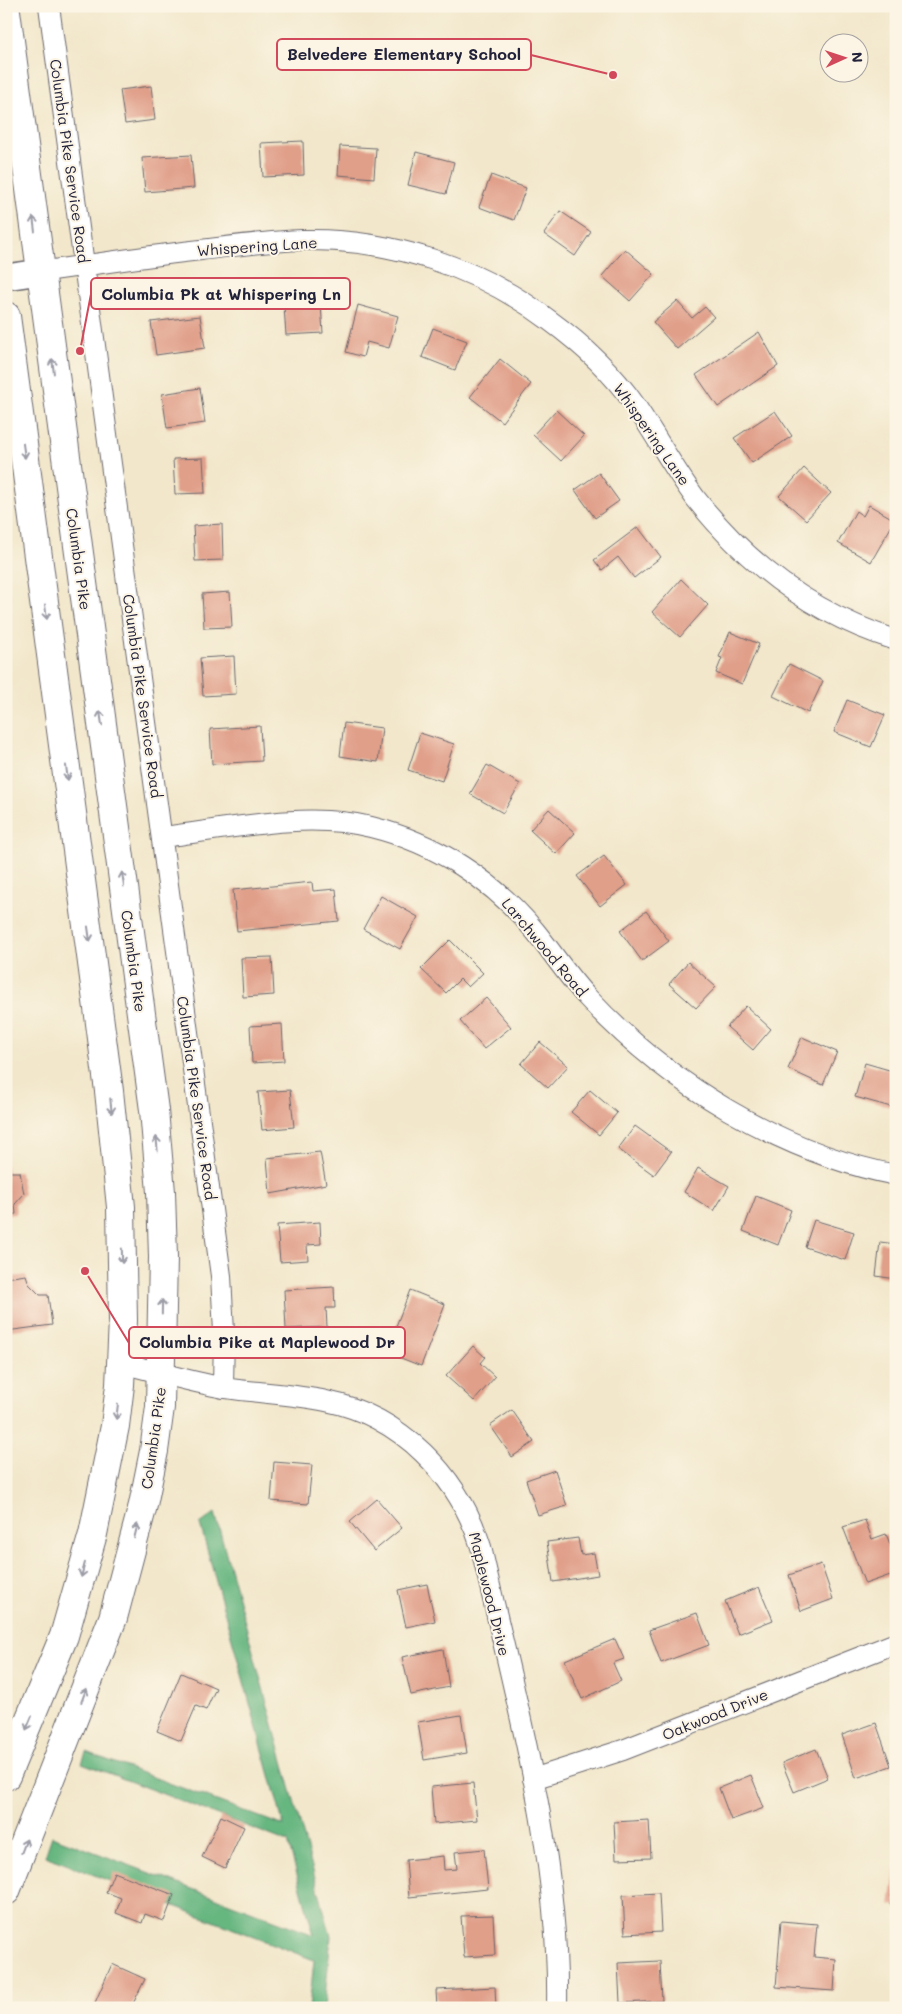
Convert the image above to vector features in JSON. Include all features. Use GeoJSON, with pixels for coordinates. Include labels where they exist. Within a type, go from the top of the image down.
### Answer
{"type":"FeatureCollection","features":[{"type":"Feature","properties":{"kind":"main road","name":"Columbia Pike"},"geometry":{"type":"LineString","coordinates":[[6,11],[154,1110],[161,1192],[163,1274],[160,1407],[143,1505],[113,1618],[6,1891]]}},
{"type":"Feature","properties":{"kind":"main road"},"geometry":{"type":"LineString","coordinates":[[6,316],[109,1091],[121,1207],[123,1320],[122,1363],[115,1426],[105,1482],[81,1579],[64,1636],[6,1776]]}},
{"type":"Feature","properties":{"kind":"street","name":"Columbia Pike Service Road"},"geometry":{"type":"LineString","coordinates":[[49,6],[221,1276],[224,1332],[223,1388]]}},
{"type":"Feature","properties":{"kind":"street","name":"Whispering Lane"},"geometry":{"type":"LineString","coordinates":[[6,277],[85,265],[303,240],[354,243],[403,251],[448,264],[490,282],[531,306],[573,337],[604,367],[634,403],[695,496],[724,532],[755,562],[791,590],[829,613],[877,634],[896,640]]}},
{"type":"Feature","properties":{"kind":"street","name":"Larchwood Road"},"geometry":{"type":"LineString","coordinates":[[162,837],[300,820],[337,821],[371,827],[409,839],[447,856],[479,877],[508,901],[535,931],[588,999],[628,1038],[674,1075],[722,1107],[775,1135],[830,1157],[896,1175]]}},
{"type":"Feature","properties":{"kind":"street","name":"Maplewood Drive"},"geometry":{"type":"LineString","coordinates":[[122,1363],[223,1388],[327,1401],[362,1412],[391,1427],[417,1446],[442,1471],[461,1499],[476,1531],[481,1547],[544,1834],[554,1904],[558,1980],[557,2008]]}},
{"type":"Feature","properties":{"kind":"street","name":"Oakwood Drive"},"geometry":{"type":"LineString","coordinates":[[533,1779],[623,1750],[896,1643]]}},
{"type":"Feature","properties":{"kind":"green space"},"geometry":{"type":"Polygon","coordinates":[[[215,1513],[331,1936],[324,2008],[309,2008],[314,1960],[45,1856],[52,1836],[314,1935],[288,1842],[82,1763],[86,1752],[284,1826],[200,1524],[215,1513]]]}},
{"type":"Feature","properties":{"kind":"building"},"geometry":{"type":"Polygon","coordinates":[[[151,86],[155,120],[125,124],[120,90],[151,86]]]}},
{"type":"Feature","properties":{"kind":"building"},"geometry":{"type":"Polygon","coordinates":[[[303,141],[304,175],[263,177],[261,143],[303,141]]]}},
{"type":"Feature","properties":{"kind":"building"},"geometry":{"type":"Polygon","coordinates":[[[340,146],[376,148],[374,178],[338,175],[340,146]]]}},
{"type":"Feature","properties":{"kind":"building"},"geometry":{"type":"Polygon","coordinates":[[[416,152],[454,162],[446,194],[408,185],[416,152]]]}},
{"type":"Feature","properties":{"kind":"building"},"geometry":{"type":"Polygon","coordinates":[[[191,155],[194,188],[145,192],[142,158],[191,155]]]}},
{"type":"Feature","properties":{"kind":"building"},"geometry":{"type":"Polygon","coordinates":[[[491,175],[526,188],[514,220],[479,207],[491,175]]]}},
{"type":"Feature","properties":{"kind":"building"},"geometry":{"type":"Polygon","coordinates":[[[560,211],[591,232],[575,256],[544,234],[560,211]]]}},
{"type":"Feature","properties":{"kind":"building"},"geometry":{"type":"Polygon","coordinates":[[[625,249],[654,274],[630,301],[602,276],[625,249]]]}},
{"type":"Feature","properties":{"kind":"building"},"geometry":{"type":"Polygon","coordinates":[[[677,301],[692,318],[705,307],[714,317],[677,349],[653,322],[677,301]]]}},
{"type":"Feature","properties":{"kind":"building"},"geometry":{"type":"Polygon","coordinates":[[[321,304],[323,333],[286,335],[284,306],[321,304]]]}},
{"type":"Feature","properties":{"kind":"building"},"geometry":{"type":"Polygon","coordinates":[[[358,305],[398,316],[389,348],[367,342],[363,357],[346,352],[358,305]]]}},
{"type":"Feature","properties":{"kind":"building"},"geometry":{"type":"Polygon","coordinates":[[[200,316],[205,348],[156,355],[151,322],[200,316]]]}},
{"type":"Feature","properties":{"kind":"building"},"geometry":{"type":"Polygon","coordinates":[[[433,328],[467,341],[455,370],[422,357],[433,328]]]}},
{"type":"Feature","properties":{"kind":"building"},"geometry":{"type":"Polygon","coordinates":[[[759,332],[778,366],[718,407],[696,375],[759,332]]]}},
{"type":"Feature","properties":{"kind":"building"},"geometry":{"type":"Polygon","coordinates":[[[500,359],[531,384],[502,422],[470,397],[500,359]]]}},
{"type":"Feature","properties":{"kind":"building"},"geometry":{"type":"Polygon","coordinates":[[[200,388],[205,423],[167,428],[162,394],[200,388]]]}},
{"type":"Feature","properties":{"kind":"building"},"geometry":{"type":"Polygon","coordinates":[[[556,410],[584,436],[561,461],[533,435],[556,410]]]}},
{"type":"Feature","properties":{"kind":"building"},"geometry":{"type":"Polygon","coordinates":[[[775,411],[792,436],[752,463],[734,438],[775,411]]]}},
{"type":"Feature","properties":{"kind":"building"},"geometry":{"type":"Polygon","coordinates":[[[203,458],[205,493],[175,494],[173,459],[203,458]]]}},
{"type":"Feature","properties":{"kind":"building"},"geometry":{"type":"Polygon","coordinates":[[[804,468],[831,493],[806,520],[779,496],[804,468]]]}},
{"type":"Feature","properties":{"kind":"building"},"geometry":{"type":"Polygon","coordinates":[[[599,473],[619,501],[595,518],[575,490],[599,473]]]}},
{"type":"Feature","properties":{"kind":"building"},"geometry":{"type":"Polygon","coordinates":[[[869,505],[895,520],[871,562],[838,543],[856,511],[863,516],[869,505]]]}},
{"type":"Feature","properties":{"kind":"building"},"geometry":{"type":"Polygon","coordinates":[[[222,524],[223,560],[195,561],[193,526],[222,524]]]}},
{"type":"Feature","properties":{"kind":"building"},"geometry":{"type":"Polygon","coordinates":[[[638,527],[661,557],[634,578],[618,557],[602,570],[594,560],[638,527]]]}},
{"type":"Feature","properties":{"kind":"building"},"geometry":{"type":"Polygon","coordinates":[[[681,579],[708,605],[680,637],[652,612],[681,579]]]}},
{"type":"Feature","properties":{"kind":"building"},"geometry":{"type":"Polygon","coordinates":[[[230,592],[232,627],[204,628],[202,594],[230,592]]]}},
{"type":"Feature","properties":{"kind":"building"},"geometry":{"type":"Polygon","coordinates":[[[730,632],[759,644],[742,684],[716,673],[722,658],[719,657],[730,632]]]}},
{"type":"Feature","properties":{"kind":"building"},"geometry":{"type":"Polygon","coordinates":[[[234,656],[236,694],[203,696],[200,658],[234,656]]]}},
{"type":"Feature","properties":{"kind":"building"},"geometry":{"type":"Polygon","coordinates":[[[789,664],[823,681],[808,713],[773,696],[789,664]]]}},
{"type":"Feature","properties":{"kind":"building"},"geometry":{"type":"Polygon","coordinates":[[[847,700],[885,715],[871,747],[834,732],[847,700]]]}},
{"type":"Feature","properties":{"kind":"building"},"geometry":{"type":"Polygon","coordinates":[[[344,723],[382,728],[378,762],[340,756],[344,723]]]}},
{"type":"Feature","properties":{"kind":"building"},"geometry":{"type":"Polygon","coordinates":[[[260,726],[262,761],[212,764],[210,729],[260,726]]]}},
{"type":"Feature","properties":{"kind":"building"},"geometry":{"type":"Polygon","coordinates":[[[420,733],[454,744],[442,781],[408,770],[420,733]]]}},
{"type":"Feature","properties":{"kind":"building"},"geometry":{"type":"Polygon","coordinates":[[[487,765],[520,784],[503,813],[470,794],[487,765]]]}},
{"type":"Feature","properties":{"kind":"building"},"geometry":{"type":"Polygon","coordinates":[[[549,809],[575,833],[556,854],[530,830],[549,809]]]}},
{"type":"Feature","properties":{"kind":"building"},"geometry":{"type":"Polygon","coordinates":[[[604,856],[627,885],[600,906],[577,876],[604,856]]]}},
{"type":"Feature","properties":{"kind":"building"},"geometry":{"type":"Polygon","coordinates":[[[312,882],[313,891],[336,889],[339,921],[237,931],[233,890],[312,882]]]}},
{"type":"Feature","properties":{"kind":"building"},"geometry":{"type":"Polygon","coordinates":[[[381,896],[418,917],[400,949],[363,929],[381,896]]]}},
{"type":"Feature","properties":{"kind":"building"},"geometry":{"type":"Polygon","coordinates":[[[646,911],[669,941],[642,961],[620,931],[646,911]]]}},
{"type":"Feature","properties":{"kind":"building"},"geometry":{"type":"Polygon","coordinates":[[[450,940],[483,973],[468,987],[460,979],[446,993],[421,969],[450,940]]]}},
{"type":"Feature","properties":{"kind":"building"},"geometry":{"type":"Polygon","coordinates":[[[272,957],[274,995],[243,997],[241,958],[272,957]]]}},
{"type":"Feature","properties":{"kind":"building"},"geometry":{"type":"Polygon","coordinates":[[[688,962],[716,987],[696,1008],[669,984],[688,962]]]}},
{"type":"Feature","properties":{"kind":"building"},"geometry":{"type":"Polygon","coordinates":[[[486,998],[511,1027],[484,1049],[460,1021],[486,998]]]}},
{"type":"Feature","properties":{"kind":"building"},"geometry":{"type":"Polygon","coordinates":[[[746,1006],[771,1029],[753,1050],[727,1027],[746,1006]]]}},
{"type":"Feature","properties":{"kind":"building"},"geometry":{"type":"Polygon","coordinates":[[[282,1024],[284,1061],[252,1063],[250,1026],[282,1024]]]}},
{"type":"Feature","properties":{"kind":"building"},"geometry":{"type":"Polygon","coordinates":[[[802,1037],[837,1052],[823,1085],[788,1069],[802,1037]]]}},
{"type":"Feature","properties":{"kind":"building"},"geometry":{"type":"Polygon","coordinates":[[[540,1042],[568,1066],[548,1088],[521,1064],[540,1042]]]}},
{"type":"Feature","properties":{"kind":"building"},"geometry":{"type":"Polygon","coordinates":[[[865,1063],[896,1072],[896,1092],[891,1107],[855,1097],[865,1063]]]}},
{"type":"Feature","properties":{"kind":"building"},"geometry":{"type":"Polygon","coordinates":[[[290,1090],[294,1127],[262,1130],[258,1092],[290,1090]]]}},
{"type":"Feature","properties":{"kind":"building"},"geometry":{"type":"Polygon","coordinates":[[[590,1090],[617,1113],[599,1135],[571,1112],[590,1090]]]}},
{"type":"Feature","properties":{"kind":"building"},"geometry":{"type":"Polygon","coordinates":[[[635,1126],[671,1152],[654,1175],[618,1149],[635,1126]]]}},
{"type":"Feature","properties":{"kind":"building"},"geometry":{"type":"Polygon","coordinates":[[[320,1152],[326,1184],[270,1194],[267,1158],[320,1152]]]}},
{"type":"Feature","properties":{"kind":"building"},"geometry":{"type":"Polygon","coordinates":[[[6,1165],[8,1172],[20,1172],[24,1194],[15,1204],[16,1214],[6,1215],[6,1165]]]}},
{"type":"Feature","properties":{"kind":"building"},"geometry":{"type":"Polygon","coordinates":[[[698,1168],[729,1186],[714,1211],[684,1192],[698,1168]]]}},
{"type":"Feature","properties":{"kind":"building"},"geometry":{"type":"Polygon","coordinates":[[[756,1196],[791,1210],[778,1245],[743,1231],[756,1196]]]}},
{"type":"Feature","properties":{"kind":"building"},"geometry":{"type":"Polygon","coordinates":[[[814,1220],[854,1232],[845,1260],[805,1247],[814,1220]]]}},
{"type":"Feature","properties":{"kind":"building"},"geometry":{"type":"Polygon","coordinates":[[[320,1222],[321,1244],[307,1245],[308,1260],[280,1262],[277,1225],[320,1222]]]}},
{"type":"Feature","properties":{"kind":"building"},"geometry":{"type":"Polygon","coordinates":[[[880,1242],[896,1244],[896,1279],[876,1276],[880,1242]]]}},
{"type":"Feature","properties":{"kind":"building"},"geometry":{"type":"Polygon","coordinates":[[[26,1275],[29,1284],[40,1295],[48,1295],[52,1325],[6,1331],[6,1278],[26,1275]]]}},
{"type":"Feature","properties":{"kind":"building"},"geometry":{"type":"Polygon","coordinates":[[[334,1287],[335,1308],[326,1308],[327,1327],[286,1329],[284,1290],[334,1287]]]}},
{"type":"Feature","properties":{"kind":"building"},"geometry":{"type":"Polygon","coordinates":[[[410,1290],[445,1304],[421,1366],[386,1352],[410,1290]]]}},
{"type":"Feature","properties":{"kind":"building"},"geometry":{"type":"Polygon","coordinates":[[[473,1346],[485,1357],[480,1363],[495,1377],[474,1401],[446,1376],[473,1346]]]}},
{"type":"Feature","properties":{"kind":"building"},"geometry":{"type":"Polygon","coordinates":[[[512,1410],[534,1442],[512,1457],[490,1425],[512,1410]]]}},
{"type":"Feature","properties":{"kind":"building"},"geometry":{"type":"Polygon","coordinates":[[[274,1462],[312,1465],[308,1504],[271,1501],[274,1462]]]}},
{"type":"Feature","properties":{"kind":"building"},"geometry":{"type":"Polygon","coordinates":[[[555,1470],[567,1506],[538,1515],[526,1480],[555,1470]]]}},
{"type":"Feature","properties":{"kind":"building"},"geometry":{"type":"Polygon","coordinates":[[[377,1499],[402,1528],[374,1551],[350,1522],[377,1499]]]}},
{"type":"Feature","properties":{"kind":"building"},"geometry":{"type":"Polygon","coordinates":[[[865,1520],[872,1539],[886,1534],[896,1559],[896,1573],[865,1584],[843,1527],[865,1520]]]}},
{"type":"Feature","properties":{"kind":"building"},"geometry":{"type":"Polygon","coordinates":[[[578,1538],[581,1555],[594,1553],[598,1575],[553,1582],[547,1542],[578,1538]]]}},
{"type":"Feature","properties":{"kind":"building"},"geometry":{"type":"Polygon","coordinates":[[[821,1564],[833,1599],[801,1611],[789,1575],[821,1564]]]}},
{"type":"Feature","properties":{"kind":"building"},"geometry":{"type":"Polygon","coordinates":[[[427,1584],[435,1621],[406,1627],[398,1590],[427,1584]]]}},
{"type":"Feature","properties":{"kind":"building"},"geometry":{"type":"Polygon","coordinates":[[[759,1587],[773,1620],[738,1634],[725,1601],[759,1587]]]}},
{"type":"Feature","properties":{"kind":"building"},"geometry":{"type":"Polygon","coordinates":[[[697,1613],[709,1645],[661,1663],[649,1630],[697,1613]]]}},
{"type":"Feature","properties":{"kind":"building"},"geometry":{"type":"Polygon","coordinates":[[[615,1639],[624,1659],[613,1663],[621,1681],[582,1699],[565,1660],[615,1639]]]}},
{"type":"Feature","properties":{"kind":"building"},"geometry":{"type":"Polygon","coordinates":[[[443,1649],[449,1687],[411,1695],[402,1657],[443,1649]]]}},
{"type":"Feature","properties":{"kind":"building"},"geometry":{"type":"Polygon","coordinates":[[[181,1673],[216,1688],[206,1710],[196,1706],[181,1741],[157,1731],[181,1673]]]}},
{"type":"Feature","properties":{"kind":"building"},"geometry":{"type":"Polygon","coordinates":[[[461,1715],[467,1753],[424,1760],[418,1722],[461,1715]]]}},
{"type":"Feature","properties":{"kind":"building"},"geometry":{"type":"Polygon","coordinates":[[[876,1723],[891,1766],[856,1778],[842,1735],[876,1723]]]}},
{"type":"Feature","properties":{"kind":"building"},"geometry":{"type":"Polygon","coordinates":[[[816,1749],[828,1778],[794,1792],[782,1763],[816,1749]]]}},
{"type":"Feature","properties":{"kind":"building"},"geometry":{"type":"Polygon","coordinates":[[[751,1775],[764,1808],[731,1820],[719,1788],[751,1775]]]}},
{"type":"Feature","properties":{"kind":"building"},"geometry":{"type":"Polygon","coordinates":[[[473,1783],[477,1820],[434,1824],[431,1787],[473,1783]]]}},
{"type":"Feature","properties":{"kind":"building"},"geometry":{"type":"Polygon","coordinates":[[[221,1816],[244,1827],[225,1868],[202,1857],[221,1816]]]}},
{"type":"Feature","properties":{"kind":"building"},"geometry":{"type":"Polygon","coordinates":[[[649,1820],[651,1858],[616,1859],[614,1822],[649,1820]]]}},
{"type":"Feature","properties":{"kind":"building"},"geometry":{"type":"Polygon","coordinates":[[[484,1849],[488,1889],[409,1897],[406,1860],[443,1856],[444,1870],[457,1869],[455,1852],[484,1849]]]}},
{"type":"Feature","properties":{"kind":"building"},"geometry":{"type":"Polygon","coordinates":[[[896,1871],[896,1906],[890,1905],[896,1871]]]}},
{"type":"Feature","properties":{"kind":"building"},"geometry":{"type":"Polygon","coordinates":[[[114,1872],[174,1895],[164,1921],[145,1914],[142,1923],[116,1913],[121,1898],[106,1892],[114,1872]]]}},
{"type":"Feature","properties":{"kind":"building"},"geometry":{"type":"Polygon","coordinates":[[[659,1893],[661,1932],[625,1934],[623,1895],[659,1893]]]}},
{"type":"Feature","properties":{"kind":"building"},"geometry":{"type":"Polygon","coordinates":[[[493,1915],[495,1955],[464,1957],[461,1916],[493,1915]]]}},
{"type":"Feature","properties":{"kind":"building"},"geometry":{"type":"Polygon","coordinates":[[[781,1921],[817,1924],[814,1957],[836,1959],[834,1991],[776,1987],[781,1921]]]}},
{"type":"Feature","properties":{"kind":"building"},"geometry":{"type":"Polygon","coordinates":[[[660,1961],[662,2001],[620,2003],[618,1963],[660,1961]]]}},
{"type":"Feature","properties":{"kind":"building"},"geometry":{"type":"Polygon","coordinates":[[[112,1964],[145,1979],[131,2008],[99,2008],[94,2005],[112,1964]]]}},
{"type":"Feature","properties":{"kind":"building"},"geometry":{"type":"Polygon","coordinates":[[[495,1987],[496,2008],[437,2008],[436,1990],[495,1987]]]}},
{"type":"Feature","properties":{"kind":"place","name":"Belvedere Elementary School"},"geometry":{"type":"Point","coordinates":[613,75]}},
{"type":"Feature","properties":{"kind":"place","name":"Columbia Pk at Whispering Ln"},"geometry":{"type":"Point","coordinates":[80,351]}},
{"type":"Feature","properties":{"kind":"place","name":"Columbia Pike at Maplewood Dr"},"geometry":{"type":"Point","coordinates":[85,1271]}}]}
